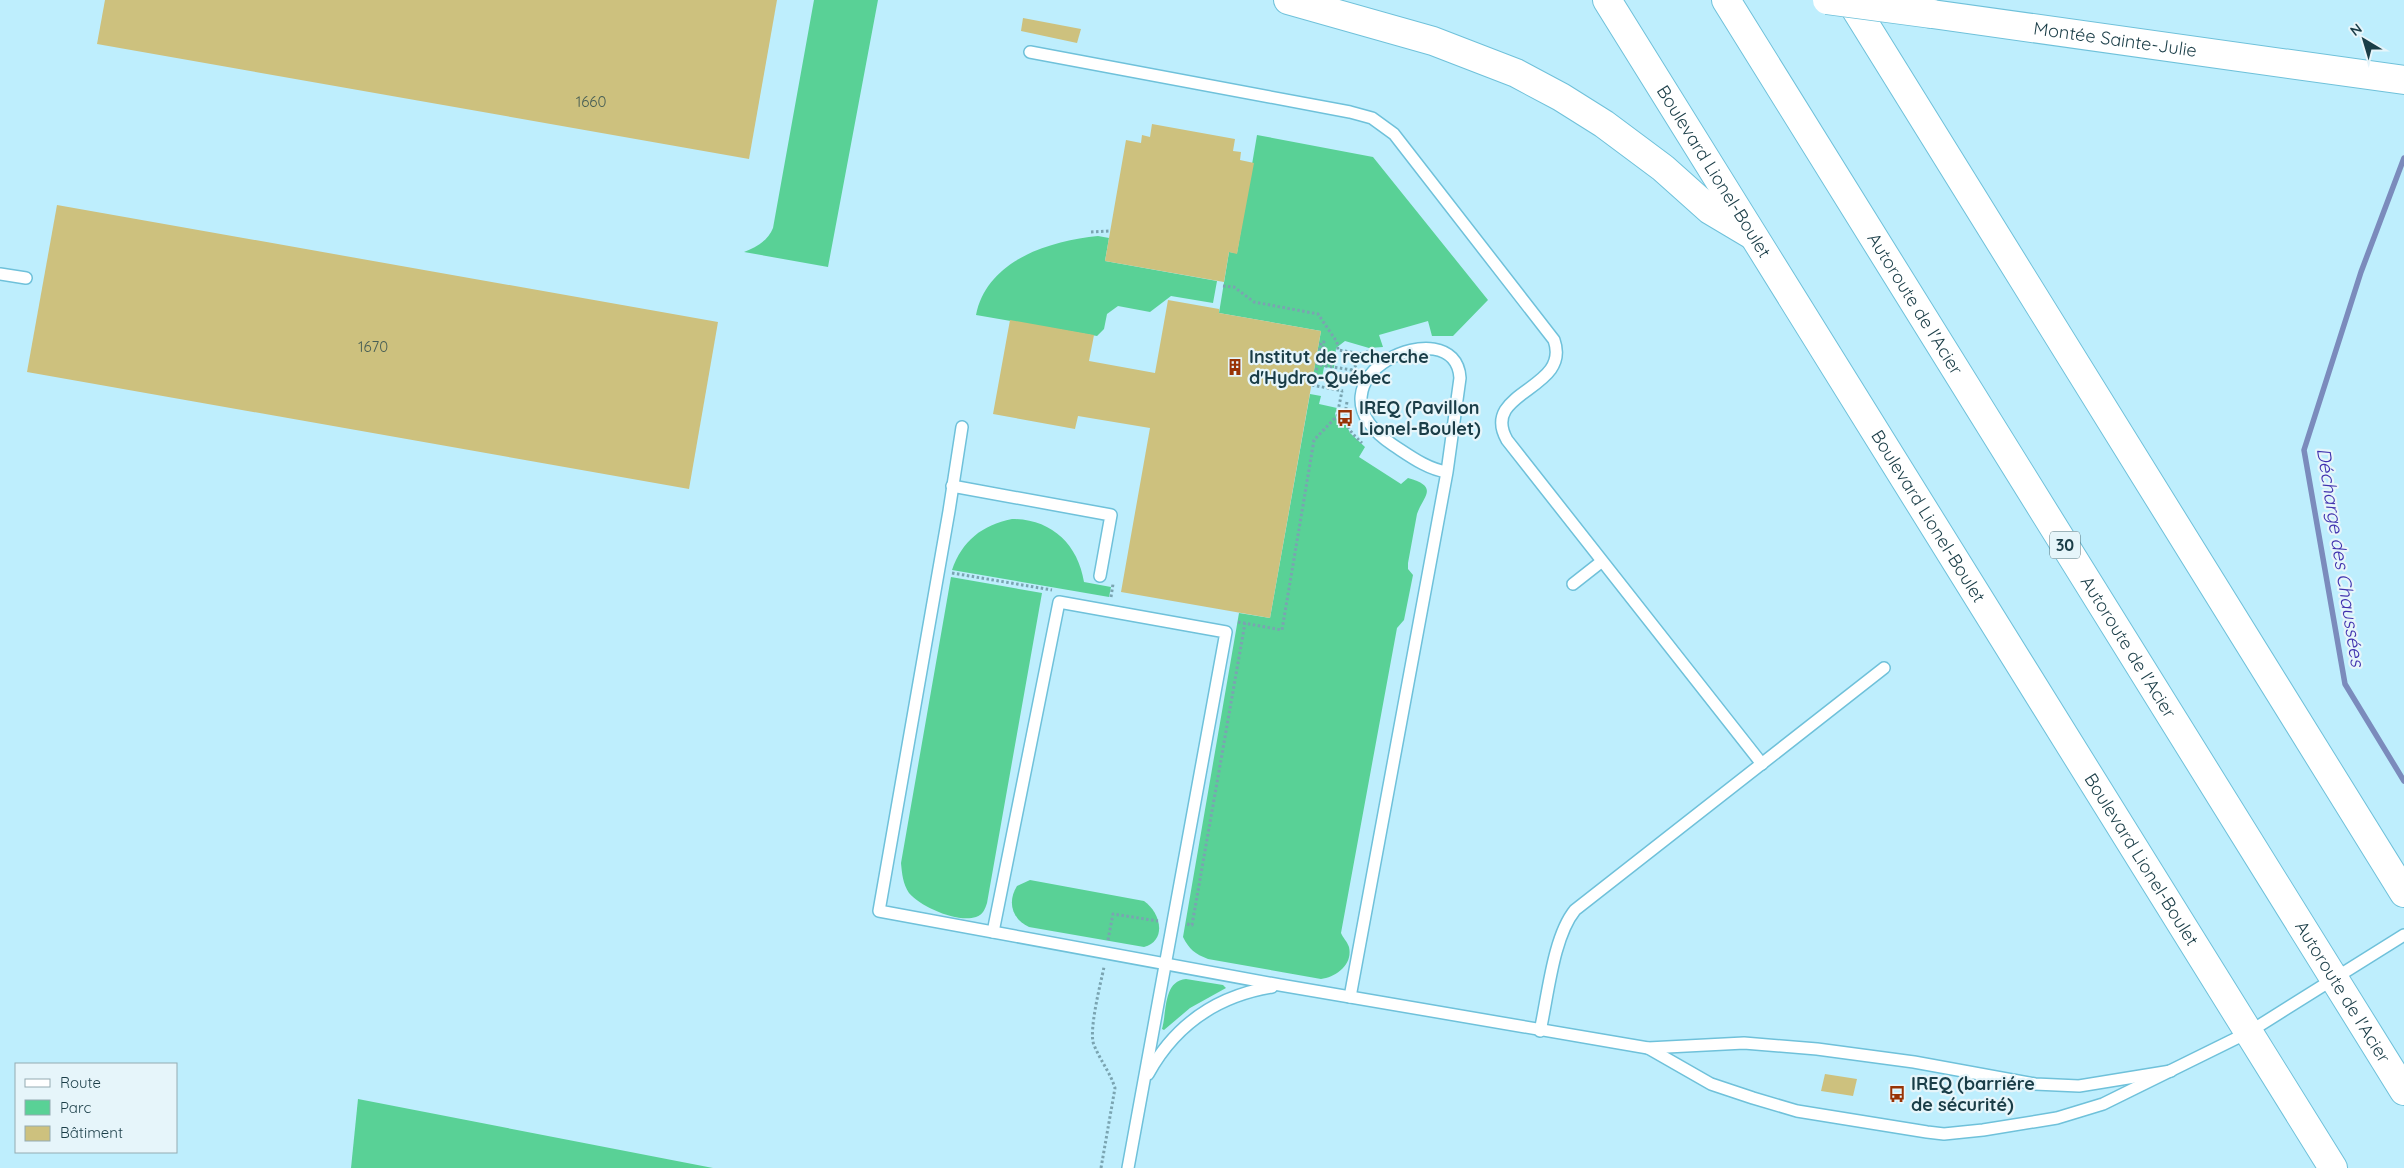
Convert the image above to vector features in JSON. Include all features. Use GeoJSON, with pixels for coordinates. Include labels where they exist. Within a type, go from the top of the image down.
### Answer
{"type":"FeatureCollection","features":[{"type":"Feature","properties":{"kind":"main road"},"geometry":{"type":"LineString","coordinates":[[1288,0],[1434,40],[1516,73],[1562,97],[1604,124],[1663,168],[1710,210],[1752,235]]}},
{"type":"Feature","properties":{"kind":"main road","name":"Boulevard Lionel-Boulet"},"geometry":{"type":"LineString","coordinates":[[1607,0],[2334,1168]]}},
{"type":"Feature","properties":{"kind":"main road","name":"Autoroute de l'Acier"},"geometry":{"type":"LineString","coordinates":[[1726,0],[2404,1091]]}},
{"type":"Feature","properties":{"kind":"main road","name":"Montée Sainte-Julie"},"geometry":{"type":"LineString","coordinates":[[1827,0],[2404,80]]}},
{"type":"Feature","properties":{"kind":"main road"},"geometry":{"type":"LineString","coordinates":[[1850,0],[2404,893]]}},
{"type":"Feature","properties":{"kind":"lane"},"geometry":{"type":"LineString","coordinates":[[1030,52],[1350,112],[1372,118],[1388,128],[1412,156],[1554,340],[1557,350],[1553,367],[1508,406],[1503,415],[1502,430],[1507,440],[1762,764]]}},
{"type":"Feature","properties":{"kind":"lane"},"geometry":{"type":"LineString","coordinates":[[0,274],[26,278]]}},
{"type":"Feature","properties":{"kind":"lane"},"geometry":{"type":"LineString","coordinates":[[1350,996],[1447,472],[1460,378],[1459,367],[1447,353],[1438,349],[1424,348],[1389,359],[1372,372],[1365,381],[1362,407],[1365,418],[1380,436],[1396,447],[1428,467],[1447,472]]}},
{"type":"Feature","properties":{"kind":"lane"},"geometry":{"type":"LineString","coordinates":[[962,427],[949,512],[879,911],[1280,985],[1648,1048],[1744,1043],[1817,1049],[1914,1062],[2035,1084],[2079,1086],[2171,1071]]}},
{"type":"Feature","properties":{"kind":"lane"},"geometry":{"type":"LineString","coordinates":[[952,486],[1111,515],[1100,576]]}},
{"type":"Feature","properties":{"kind":"lane"},"geometry":{"type":"LineString","coordinates":[[1573,584],[1602,562]]}},
{"type":"Feature","properties":{"kind":"lane"},"geometry":{"type":"LineString","coordinates":[[993,932],[1058,602],[1226,632],[1128,1168]]}},
{"type":"Feature","properties":{"kind":"lane"},"geometry":{"type":"LineString","coordinates":[[1540,1031],[1560,938],[1568,918],[1575,910],[1884,668]]}},
{"type":"Feature","properties":{"kind":"lane"},"geometry":{"type":"LineString","coordinates":[[1648,1048],[1711,1084],[1797,1111],[1944,1134],[2056,1118],[2103,1104],[2249,1032],[2404,935]]}},
{"type":"Feature","properties":{"kind":"lane"},"geometry":{"type":"LineString","coordinates":[[1143,1082],[1164,1048],[1189,1022],[1205,1010],[1238,995],[1280,985]]}},
{"type":"Feature","properties":{"kind":"path"},"geometry":{"type":"LineString","coordinates":[[1091,232],[1110,231]]}},
{"type":"Feature","properties":{"kind":"path"},"geometry":{"type":"LineString","coordinates":[[1223,286],[1234,287],[1254,302],[1318,314],[1337,342],[1338,350],[1364,354]]}},
{"type":"Feature","properties":{"kind":"path"},"geometry":{"type":"LineString","coordinates":[[1236,622],[1282,630],[1314,440],[1337,416],[1342,391],[1313,385],[1321,342],[1324,342],[1320,365],[1352,370]]}},
{"type":"Feature","properties":{"kind":"path"},"geometry":{"type":"LineString","coordinates":[[950,573],[1060,592]]}},
{"type":"Feature","properties":{"kind":"path"},"geometry":{"type":"LineString","coordinates":[[1106,600],[1110,600],[1114,578]]}},
{"type":"Feature","properties":{"kind":"path"},"geometry":{"type":"LineString","coordinates":[[1184,924],[1192,925],[1245,624]]}},
{"type":"Feature","properties":{"kind":"path"},"geometry":{"type":"LineString","coordinates":[[1108,940],[1113,914],[1159,921]]}},
{"type":"Feature","properties":{"kind":"path"},"geometry":{"type":"LineString","coordinates":[[1101,1168],[1115,1088],[1111,1076],[1093,1043],[1092,1031],[1104,966]]}},
{"type":"Feature","properties":{"kind":"green space"},"geometry":{"type":"Polygon","coordinates":[[[814,0],[878,0],[828,267],[744,252],[765,240],[773,228],[814,0]]]}},
{"type":"Feature","properties":{"kind":"green space"},"geometry":{"type":"Polygon","coordinates":[[[1257,135],[1373,157],[1488,300],[1453,336],[1432,336],[1428,321],[1379,335],[1383,347],[1369,348],[1345,341],[1336,348],[1334,368],[1324,367],[1322,378],[1313,376],[1321,331],[1219,313],[1229,252],[1237,253],[1257,135]]]}},
{"type":"Feature","properties":{"kind":"green space"},"geometry":{"type":"Polygon","coordinates":[[[1098,236],[1109,238],[1105,261],[1217,281],[1213,303],[1171,296],[1150,312],[1118,306],[1107,314],[1104,329],[1097,336],[976,315],[982,296],[993,280],[1007,267],[1041,249],[1060,243],[1098,236]]]}},
{"type":"Feature","properties":{"kind":"green space"},"geometry":{"type":"Polygon","coordinates":[[[1310,394],[1321,396],[1319,404],[1337,408],[1335,414],[1337,420],[1345,422],[1350,433],[1365,447],[1359,457],[1401,484],[1408,478],[1418,481],[1424,485],[1427,493],[1417,514],[1408,563],[1408,569],[1413,575],[1404,620],[1397,628],[1341,933],[1349,947],[1350,953],[1346,965],[1338,973],[1321,979],[1208,959],[1193,951],[1183,937],[1239,613],[1270,618],[1310,394]]]}},
{"type":"Feature","properties":{"kind":"green space"},"geometry":{"type":"Polygon","coordinates":[[[1012,519],[1026,520],[1039,524],[1060,536],[1076,556],[1084,582],[1111,587],[1109,597],[952,570],[967,543],[982,530],[991,525],[1012,519]]]}},
{"type":"Feature","properties":{"kind":"green space"},"geometry":{"type":"Polygon","coordinates":[[[951,577],[1042,593],[987,903],[980,915],[968,918],[950,916],[922,904],[909,893],[905,886],[901,863],[951,577]]]}},
{"type":"Feature","properties":{"kind":"green space"},"geometry":{"type":"Polygon","coordinates":[[[1030,880],[1144,901],[1154,912],[1159,932],[1152,943],[1144,947],[1029,927],[1023,924],[1015,915],[1012,898],[1017,886],[1030,880]]]}},
{"type":"Feature","properties":{"kind":"green space"},"geometry":{"type":"Polygon","coordinates":[[[1186,979],[1223,985],[1226,988],[1190,1008],[1164,1030],[1162,1029],[1170,991],[1173,985],[1186,979]]]}},
{"type":"Feature","properties":{"kind":"green space"},"geometry":{"type":"Polygon","coordinates":[[[358,1099],[713,1168],[351,1168],[358,1099]]]}},
{"type":"Feature","properties":{"kind":"building"},"geometry":{"type":"Polygon","coordinates":[[[105,0],[777,0],[749,159],[97,44],[105,0]]]}},
{"type":"Feature","properties":{"kind":"building"},"geometry":{"type":"Polygon","coordinates":[[[1023,18],[1081,29],[1077,43],[1021,31],[1023,18]]]}},
{"type":"Feature","properties":{"kind":"building"},"geometry":{"type":"Polygon","coordinates":[[[1152,124],[1235,139],[1233,151],[1241,152],[1240,160],[1254,163],[1237,254],[1229,252],[1224,282],[1105,261],[1126,140],[1141,143],[1142,135],[1150,137],[1152,124]]]}},
{"type":"Feature","properties":{"kind":"building"},"geometry":{"type":"Polygon","coordinates":[[[57,205],[718,322],[689,489],[27,372],[57,205]]]}},
{"type":"Feature","properties":{"kind":"building","name":"Institut de recherche d'Hydro-Québec"},"geometry":{"type":"Polygon","coordinates":[[[1168,300],[1219,309],[1219,313],[1321,331],[1270,618],[1121,592],[1150,428],[1078,416],[1075,429],[993,414],[1010,320],[1094,335],[1089,361],[1155,373],[1168,300]]]}},
{"type":"Feature","properties":{"kind":"building"},"geometry":{"type":"Polygon","coordinates":[[[1825,1074],[1857,1079],[1853,1096],[1821,1091],[1825,1074]]]}},
{"type":"Feature","properties":{"kind":"waterway","name":"Décharge des Chaussées"},"geometry":{"type":"LineString","coordinates":[[2404,158],[2361,272],[2304,450],[2345,684],[2404,781]]}},
{"type":"Feature","properties":{"kind":"place","name":"Institut de recherche d'Hydro-Québec"},"geometry":{"type":"Point","coordinates":[1235,367]}},
{"type":"Feature","properties":{"kind":"place","name":"IREQ (Pavillon Lionel-Boulet)"},"geometry":{"type":"Point","coordinates":[1345,418]}},
{"type":"Feature","properties":{"kind":"place","name":"IREQ (barriére de sécurité)"},"geometry":{"type":"Point","coordinates":[1897,1094]}}]}
